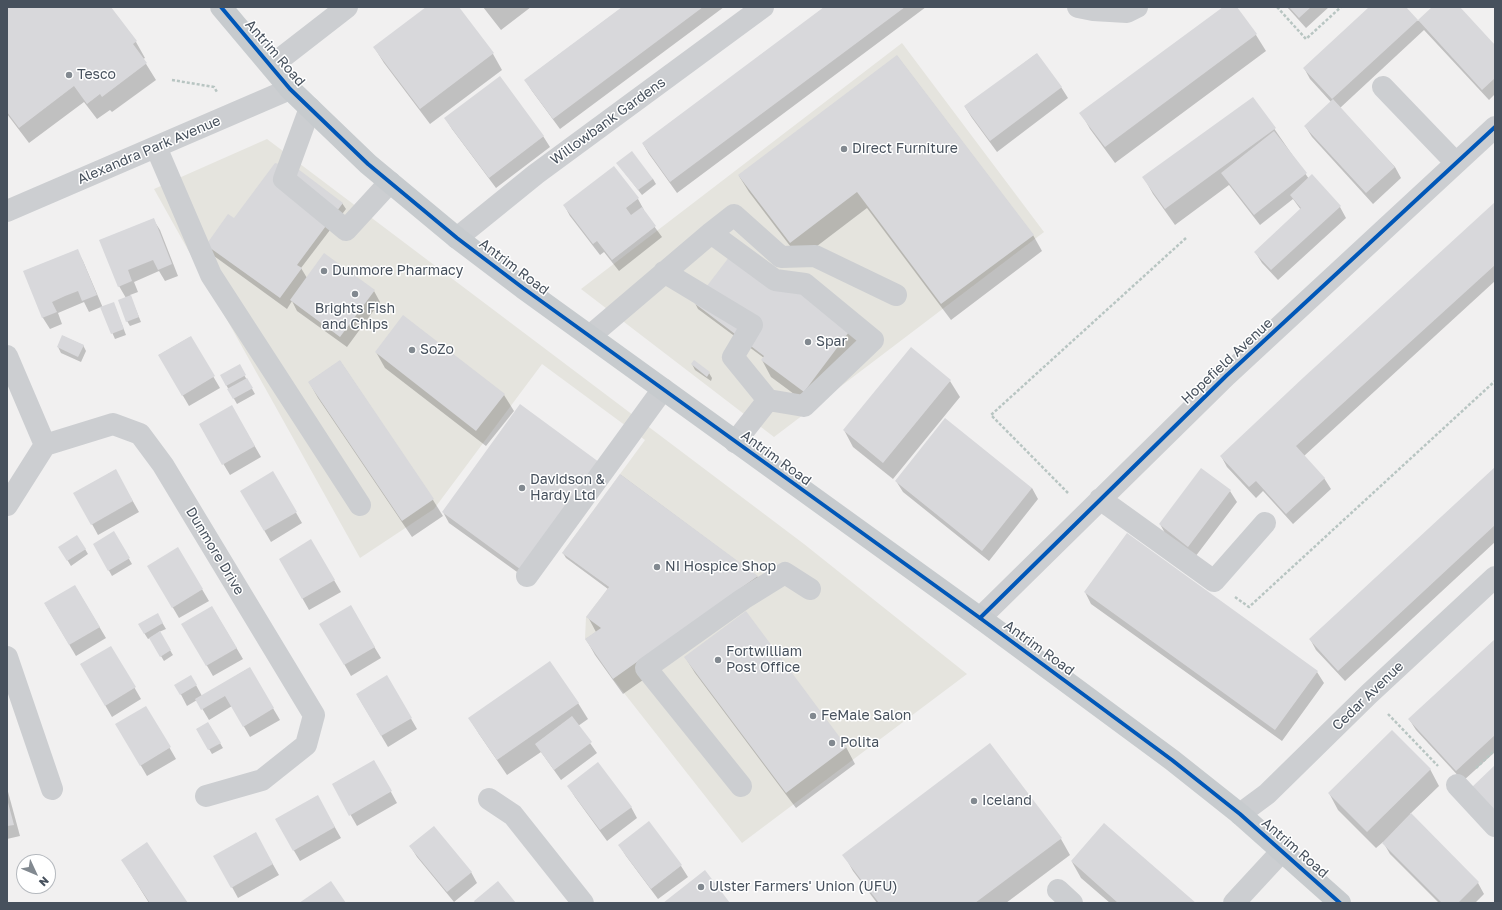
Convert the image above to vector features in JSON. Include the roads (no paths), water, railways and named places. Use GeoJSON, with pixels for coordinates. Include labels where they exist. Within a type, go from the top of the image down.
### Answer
{"type":"FeatureCollection","features":[{"type":"Feature","properties":{"kind":"main road","name":"Antrim Road"},"geometry":{"type":"LineString","coordinates":[[221,7],[290,89],[368,164],[457,238],[523,288],[980,618],[1172,760],[1240,814],[1340,903]]}},
{"type":"Feature","properties":{"kind":"street"},"geometry":{"type":"LineString","coordinates":[[271,66],[347,7]]}},
{"type":"Feature","properties":{"kind":"street","name":"Willowbank Gardens"},"geometry":{"type":"LineString","coordinates":[[457,238],[536,174],[762,7]]}},
{"type":"Feature","properties":{"kind":"street"},"geometry":{"type":"LineString","coordinates":[[1078,7],[1093,10],[1127,12],[1137,7]]}},
{"type":"Feature","properties":{"kind":"street"},"geometry":{"type":"LineString","coordinates":[[1383,86],[1456,163]]}},
{"type":"Feature","properties":{"kind":"street","name":"Alexandra Park Avenue"},"geometry":{"type":"LineString","coordinates":[[7,211],[290,89]]}},
{"type":"Feature","properties":{"kind":"street"},"geometry":{"type":"LineString","coordinates":[[310,108],[284,179],[346,230],[390,182]]}},
{"type":"Feature","properties":{"kind":"street","name":"Hopefield Avenue"},"geometry":{"type":"LineString","coordinates":[[980,618],[1226,376],[1495,127]]}},
{"type":"Feature","properties":{"kind":"street"},"geometry":{"type":"LineString","coordinates":[[156,147],[211,276],[360,505]]}},
{"type":"Feature","properties":{"kind":"street"},"geometry":{"type":"LineString","coordinates":[[590,336],[710,233],[734,215],[781,257],[815,256],[896,295]]}},
{"type":"Feature","properties":{"kind":"street"},"geometry":{"type":"LineString","coordinates":[[664,272],[752,325],[733,357],[768,400],[804,406],[873,340],[805,284],[775,280],[710,233]]}},
{"type":"Feature","properties":{"kind":"street"},"geometry":{"type":"LineString","coordinates":[[7,356],[45,445],[7,505]]}},
{"type":"Feature","properties":{"kind":"street"},"geometry":{"type":"LineString","coordinates":[[527,576],[663,389]]}},
{"type":"Feature","properties":{"kind":"street"},"geometry":{"type":"LineString","coordinates":[[735,442],[768,400]]}},
{"type":"Feature","properties":{"kind":"street","name":"Dunmore Drive"},"geometry":{"type":"LineString","coordinates":[[45,445],[114,424],[140,434],[163,464],[314,715],[306,745],[262,780],[206,796]]}},
{"type":"Feature","properties":{"kind":"street"},"geometry":{"type":"LineString","coordinates":[[1093,506],[1214,581],[1265,523]]}},
{"type":"Feature","properties":{"kind":"street"},"geometry":{"type":"LineString","coordinates":[[741,786],[646,668],[742,599],[786,572],[810,589]]}},
{"type":"Feature","properties":{"kind":"street","name":"Cedar Avenue"},"geometry":{"type":"LineString","coordinates":[[1240,814],[1264,797],[1369,694],[1495,577]]}},
{"type":"Feature","properties":{"kind":"street"},"geometry":{"type":"LineString","coordinates":[[7,657],[52,789]]}},
{"type":"Feature","properties":{"kind":"street"},"geometry":{"type":"LineString","coordinates":[[1457,785],[1495,826]]}},
{"type":"Feature","properties":{"kind":"street"},"geometry":{"type":"LineString","coordinates":[[489,799],[513,815],[583,903]]}},
{"type":"Feature","properties":{"kind":"street"},"geometry":{"type":"LineString","coordinates":[[1234,903],[1282,852]]}},
{"type":"Feature","properties":{"kind":"place","name":"Tesco"},"geometry":{"type":"Point","coordinates":[69,75]}},
{"type":"Feature","properties":{"kind":"place","name":"Direct Furniture"},"geometry":{"type":"Point","coordinates":[844,149]}},
{"type":"Feature","properties":{"kind":"place","name":"Dunmore Pharmacy"},"geometry":{"type":"Point","coordinates":[324,271]}},
{"type":"Feature","properties":{"kind":"place","name":"Brights Fish and Chips"},"geometry":{"type":"Point","coordinates":[355,294]}},
{"type":"Feature","properties":{"kind":"place","name":"Spar"},"geometry":{"type":"Point","coordinates":[808,342]}},
{"type":"Feature","properties":{"kind":"place","name":"SoZo"},"geometry":{"type":"Point","coordinates":[412,350]}},
{"type":"Feature","properties":{"kind":"place","name":"Davidson & Hardy Ltd"},"geometry":{"type":"Point","coordinates":[522,488]}},
{"type":"Feature","properties":{"kind":"place","name":"NI Hospice Shop"},"geometry":{"type":"Point","coordinates":[657,567]}},
{"type":"Feature","properties":{"kind":"place","name":"Fortwilliam Post Office"},"geometry":{"type":"Point","coordinates":[718,660]}},
{"type":"Feature","properties":{"kind":"place","name":"FeMale Salon"},"geometry":{"type":"Point","coordinates":[813,716]}},
{"type":"Feature","properties":{"kind":"place","name":"Polita"},"geometry":{"type":"Point","coordinates":[832,743]}},
{"type":"Feature","properties":{"kind":"place","name":"Iceland"},"geometry":{"type":"Point","coordinates":[974,801]}},
{"type":"Feature","properties":{"kind":"place","name":"Ulster Farmers' Union (UFU)"},"geometry":{"type":"Point","coordinates":[701,887]}}]}
